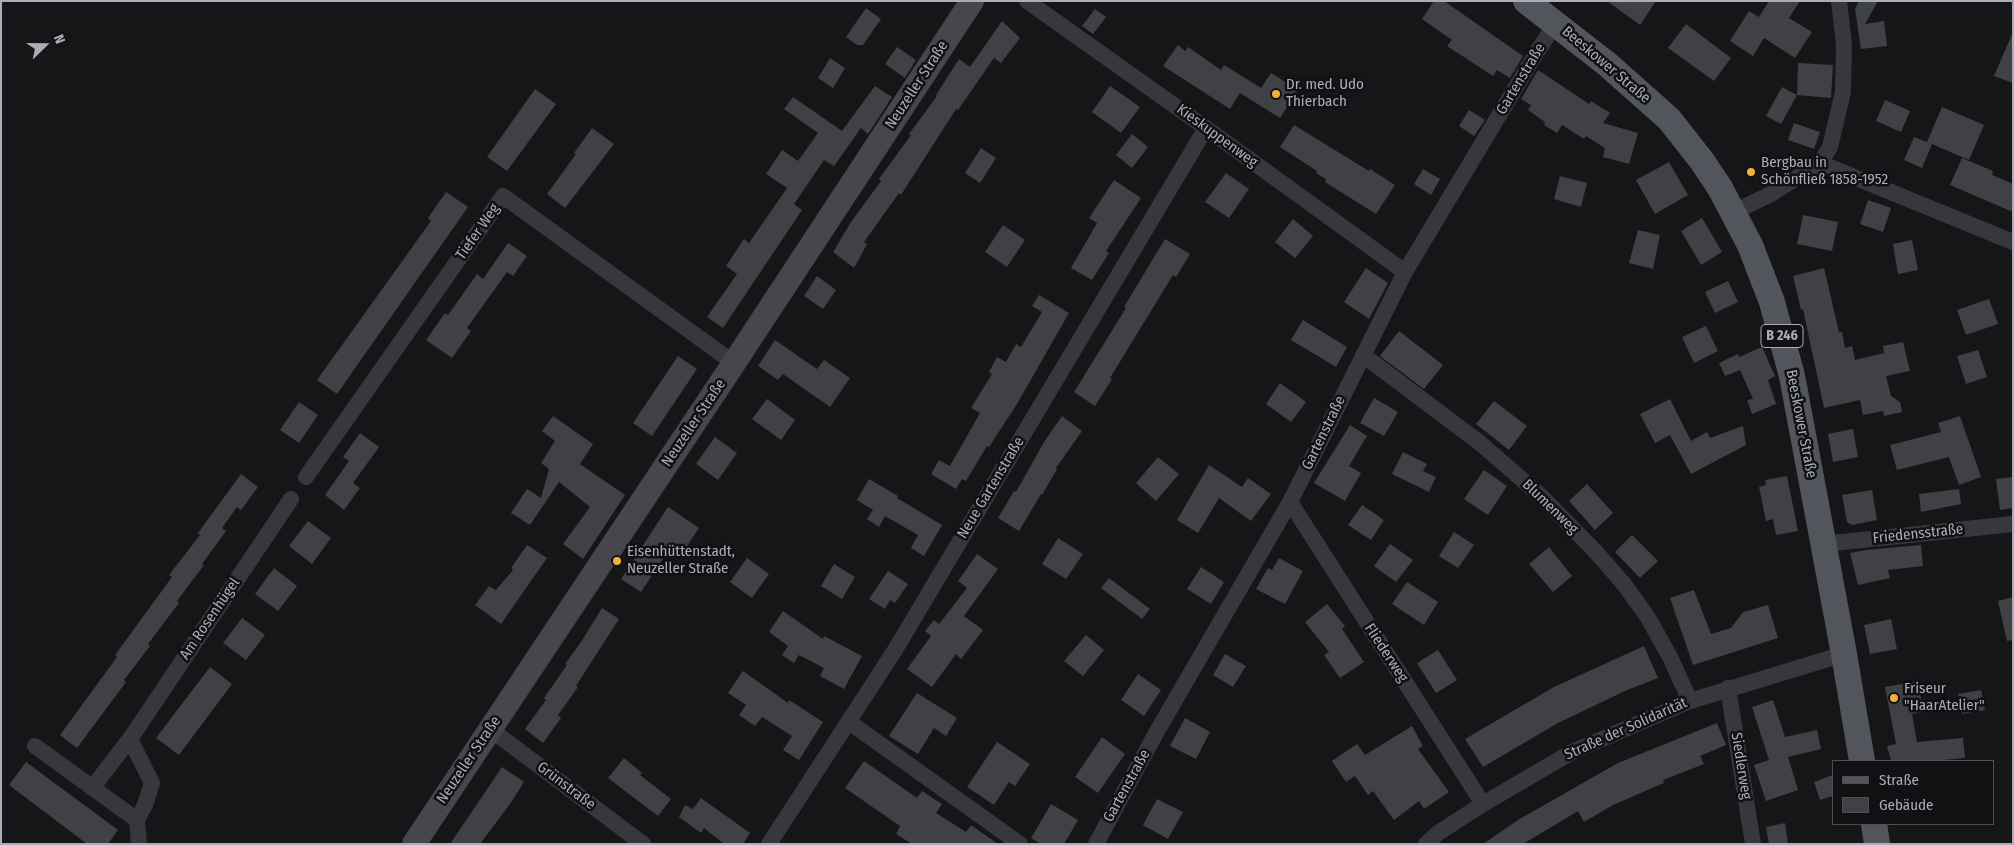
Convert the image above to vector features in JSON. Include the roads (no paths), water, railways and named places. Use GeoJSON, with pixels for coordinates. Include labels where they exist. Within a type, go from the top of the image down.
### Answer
{"type":"FeatureCollection","features":[{"type":"Feature","properties":{"kind":"main road","name":"Neuzeller Straße"},"geometry":{"type":"LineString","coordinates":[[414,844],[972,1]]}},
{"type":"Feature","properties":{"kind":"main road","name":"Beeskower Straße"},"geometry":{"type":"LineString","coordinates":[[1526,1],[1606,64],[1669,119],[1702,161],[1734,212],[1764,276],[1792,376],[1862,760]]}},
{"type":"Feature","properties":{"kind":"main road"},"geometry":{"type":"LineString","coordinates":[[1874,825],[1878,844]]}},
{"type":"Feature","properties":{"kind":"street","name":"Kieskuppenweg"},"geometry":{"type":"LineString","coordinates":[[1027,1],[1406,272]]}},
{"type":"Feature","properties":{"kind":"street"},"geometry":{"type":"LineString","coordinates":[[1734,212],[1771,194],[1820,163],[1830,147],[1843,92],[1844,45],[1839,1]]}},
{"type":"Feature","properties":{"kind":"street","name":"Gartenstraße"},"geometry":{"type":"LineString","coordinates":[[1096,844],[1156,733],[1290,502],[1406,272],[1556,23]]}},
{"type":"Feature","properties":{"kind":"street","name":"Neue Gartenstraße"},"geometry":{"type":"LineString","coordinates":[[769,844],[894,650],[1206,128]]}},
{"type":"Feature","properties":{"kind":"street"},"geometry":{"type":"LineString","coordinates":[[1820,163],[2013,242]]}},
{"type":"Feature","properties":{"kind":"street","name":"Tiefer Weg"},"geometry":{"type":"LineString","coordinates":[[306,476],[502,196],[734,363]]}},
{"type":"Feature","properties":{"kind":"street","name":"Blumenweg"},"geometry":{"type":"LineString","coordinates":[[1363,355],[1480,443],[1541,496],[1595,551],[1623,583],[1647,616],[1670,657],[1690,701]]}},
{"type":"Feature","properties":{"kind":"street","name":"Am Rosenhügel"},"geometry":{"type":"LineString","coordinates":[[92,788],[130,739],[291,500]]}},
{"type":"Feature","properties":{"kind":"street","name":"Fliederweg"},"geometry":{"type":"LineString","coordinates":[[1290,502],[1483,804]]}},
{"type":"Feature","properties":{"kind":"street","name":"Friedensstraße"},"geometry":{"type":"LineString","coordinates":[[1824,544],[2013,524]]}},
{"type":"Feature","properties":{"kind":"street","name":"Straße der Solidarität"},"geometry":{"type":"LineString","coordinates":[[1436,840],[1483,804],[1572,752],[1690,701],[1844,654]]}},
{"type":"Feature","properties":{"kind":"street","name":"Siedlerweg"},"geometry":{"type":"LineString","coordinates":[[1728,688],[1753,844]]}},
{"type":"Feature","properties":{"kind":"street"},"geometry":{"type":"LineString","coordinates":[[849,722],[1020,844]]}},
{"type":"Feature","properties":{"kind":"street","name":"Grünstraße"},"geometry":{"type":"LineString","coordinates":[[490,728],[643,844]]}},
{"type":"Feature","properties":{"kind":"street"},"geometry":{"type":"LineString","coordinates":[[130,739],[152,782],[145,805],[137,820],[138,844]]}},
{"type":"Feature","properties":{"kind":"street"},"geometry":{"type":"LineString","coordinates":[[35,746],[137,820]]}},
{"type":"Feature","properties":{"kind":"place","name":"Dr. med. Udo Thierbach"},"geometry":{"type":"Point","coordinates":[1276,94]}},
{"type":"Feature","properties":{"kind":"place","name":"Bergbau in Schönfließ 1858-1952"},"geometry":{"type":"Point","coordinates":[1751,172]}},
{"type":"Feature","properties":{"kind":"place","name":"Eisenhüttenstadt, Neuzeller Straße"},"geometry":{"type":"Point","coordinates":[617,561]}},
{"type":"Feature","properties":{"kind":"place","name":"Friseur \"HaarAtelier\""},"geometry":{"type":"Point","coordinates":[1894,698]}}]}
